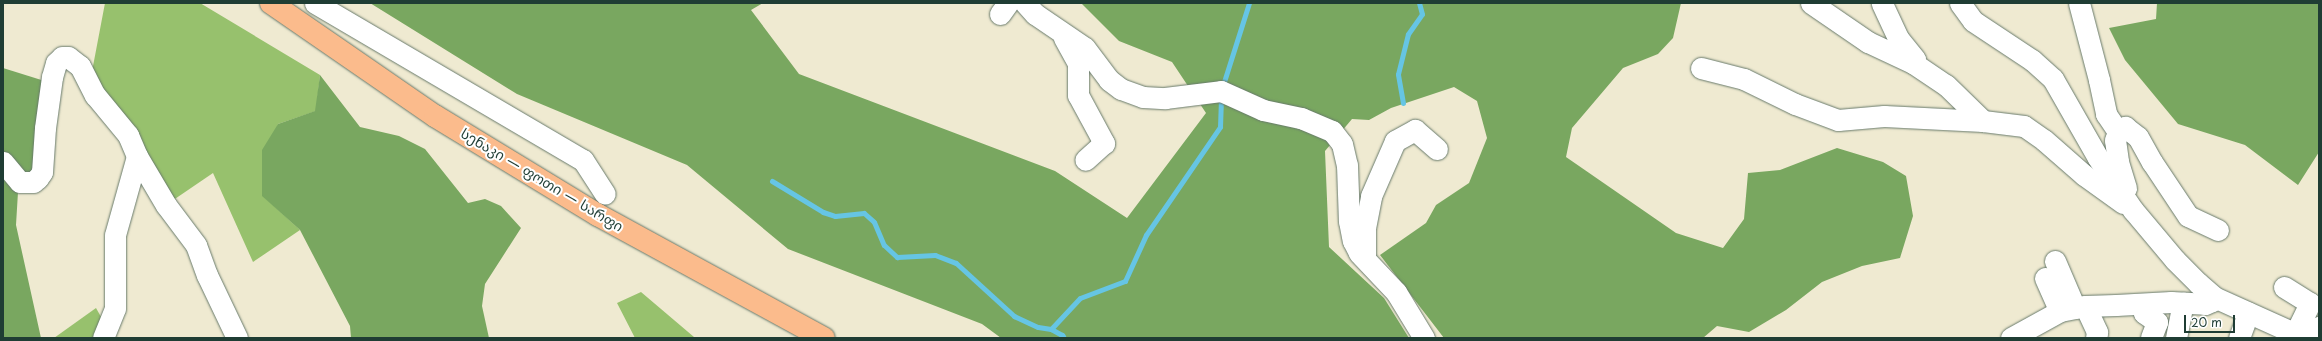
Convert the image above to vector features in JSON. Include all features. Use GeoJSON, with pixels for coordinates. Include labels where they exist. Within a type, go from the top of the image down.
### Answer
{"type":"FeatureCollection","features":[{"type":"Feature","properties":{"kind":"highway","name":"სენაკი — ფოთი — სარფი"},"geometry":{"type":"LineString","coordinates":[[271,3],[435,116],[598,215],[824,338]]}},
{"type":"Feature","properties":{"kind":"street"},"geometry":{"type":"LineString","coordinates":[[315,3],[583,160],[605,194]]}},
{"type":"Feature","properties":{"kind":"street"},"geometry":{"type":"LineString","coordinates":[[1025,3],[1035,14],[1085,48],[1109,80],[1121,89],[1143,97],[1165,98],[1221,90],[1264,110],[1301,118],[1332,131],[1342,144],[1347,164],[1348,221],[1352,241],[1365,259],[1396,292],[1424,338]]}},
{"type":"Feature","properties":{"kind":"street"},"geometry":{"type":"LineString","coordinates":[[1811,3],[1868,42],[1913,63],[1946,85],[1983,121]]}},
{"type":"Feature","properties":{"kind":"street"},"geometry":{"type":"LineString","coordinates":[[1882,3],[1898,38],[1915,59],[1913,63]]}},
{"type":"Feature","properties":{"kind":"street"},"geometry":{"type":"LineString","coordinates":[[1960,3],[1973,21],[2032,60],[2052,79],[2098,158],[2133,210],[2175,260],[2214,296],[2248,313],[2304,337]]}},
{"type":"Feature","properties":{"kind":"street"},"geometry":{"type":"LineString","coordinates":[[2079,3],[2099,80],[2106,114],[2118,132]]}},
{"type":"Feature","properties":{"kind":"street"},"geometry":{"type":"LineString","coordinates":[[1057,28],[1070,44],[1078,63],[1078,95],[1104,143],[1086,160]]}},
{"type":"Feature","properties":{"kind":"street"},"geometry":{"type":"LineString","coordinates":[[3,162],[20,182],[34,182],[42,172],[44,128],[52,77],[56,63],[62,58],[68,57],[80,66],[95,95],[128,134],[137,156],[166,205],[196,245],[207,275],[237,338]]}},
{"type":"Feature","properties":{"kind":"street"},"geometry":{"type":"LineString","coordinates":[[1701,68],[1744,79],[1794,104],[1838,120],[1884,116],[1983,121],[2024,126],[2044,140],[2084,175],[2133,210]]}},
{"type":"Feature","properties":{"kind":"street"},"geometry":{"type":"LineString","coordinates":[[2133,210],[2118,161],[2115,140],[2118,132],[2125,127],[2138,137],[2152,162],[2188,216],[2218,230]]}},
{"type":"Feature","properties":{"kind":"street"},"geometry":{"type":"LineString","coordinates":[[1365,259],[1365,228],[1371,196],[1395,141],[1415,130],[1437,149]]}},
{"type":"Feature","properties":{"kind":"street"},"geometry":{"type":"LineString","coordinates":[[103,338],[114,308],[115,235],[137,156]]}},
{"type":"Feature","properties":{"kind":"street"},"geometry":{"type":"LineString","coordinates":[[2050,269],[2074,309],[2097,332],[2096,338]]}},
{"type":"Feature","properties":{"kind":"street"},"geometry":{"type":"LineString","coordinates":[[2284,287],[2310,303],[2304,337]]}},
{"type":"Feature","properties":{"kind":"street"},"geometry":{"type":"LineString","coordinates":[[2012,338],[2074,309],[2143,304],[2205,304],[2212,301],[2214,296]]}},
{"type":"Feature","properties":{"kind":"street"},"geometry":{"type":"LineString","coordinates":[[2176,338],[2183,303]]}},
{"type":"Feature","properties":{"kind":"street"},"geometry":{"type":"LineString","coordinates":[[2143,304],[2144,313],[2157,322],[2151,338]]}},
{"type":"Feature","properties":{"kind":"street"},"geometry":{"type":"LineString","coordinates":[[2239,338],[2248,313]]}},
{"type":"Feature","properties":{"kind":"street"},"geometry":{"type":"LineString","coordinates":[[2304,337],[2319,328]]}},
{"type":"Feature","properties":{"kind":"green space"},"geometry":{"type":"Polygon","coordinates":[[[105,3],[200,3],[320,75],[316,111],[278,124],[263,196],[300,230],[253,262],[213,173],[166,205],[90,82],[105,3]]]}},
{"type":"Feature","properties":{"kind":"green space"},"geometry":{"type":"Polygon","coordinates":[[[370,3],[763,3],[751,10],[799,74],[1055,171],[1127,218],[1206,113],[1172,62],[1119,41],[1081,3],[1681,3],[1673,38],[1658,54],[1623,68],[1572,128],[1566,157],[1676,233],[1723,248],[1744,219],[1748,173],[1780,170],[1837,148],[1883,162],[1906,176],[1913,216],[1900,258],[1862,266],[1822,282],[1786,310],[1749,332],[1717,326],[1703,338],[1444,338],[1380,255],[1426,223],[1436,205],[1469,183],[1487,138],[1477,101],[1454,87],[1391,108],[1369,120],[1352,119],[1325,151],[1329,247],[1384,298],[1409,338],[1001,338],[982,324],[788,249],[687,165],[517,94],[370,3]]]}},
{"type":"Feature","properties":{"kind":"green space"},"geometry":{"type":"Polygon","coordinates":[[[2157,3],[2319,3],[2319,152],[2298,185],[2245,145],[2178,124],[2125,60],[2109,28],[2156,19],[2157,3]]]}},
{"type":"Feature","properties":{"kind":"green space"},"geometry":{"type":"Polygon","coordinates":[[[3,68],[51,83],[32,178],[3,154],[3,68]]]}},
{"type":"Feature","properties":{"kind":"green space"},"geometry":{"type":"Polygon","coordinates":[[[320,75],[360,127],[399,136],[425,149],[468,203],[485,199],[501,206],[521,228],[485,284],[482,306],[489,338],[351,338],[350,326],[300,230],[262,196],[262,150],[278,124],[315,111],[320,75]]]}},
{"type":"Feature","properties":{"kind":"green space"},"geometry":{"type":"Polygon","coordinates":[[[3,175],[18,192],[16,225],[41,338],[3,338],[3,175]]]}},
{"type":"Feature","properties":{"kind":"green space"},"geometry":{"type":"Polygon","coordinates":[[[641,292],[694,337],[698,338],[635,338],[617,303],[641,292]]]}},
{"type":"Feature","properties":{"kind":"green space"},"geometry":{"type":"Polygon","coordinates":[[[96,308],[113,338],[54,338],[96,308]]]}},
{"type":"Feature","properties":{"kind":"waterway"},"geometry":{"type":"LineString","coordinates":[[1222,88],[1249,3]]}},
{"type":"Feature","properties":{"kind":"waterway"},"geometry":{"type":"LineString","coordinates":[[1403,103],[1398,74],[1408,34],[1422,14],[1419,3]]}},
{"type":"Feature","properties":{"kind":"waterway"},"geometry":{"type":"LineString","coordinates":[[1051,329],[1080,298],[1125,281],[1146,235],[1220,127],[1221,96]]}},
{"type":"Feature","properties":{"kind":"waterway"},"geometry":{"type":"LineString","coordinates":[[772,181],[823,212],[835,216],[864,213],[874,222],[884,245],[897,257],[935,255],[956,263],[1014,316],[1038,327],[1051,329],[1062,335],[1064,338]]}}]}
